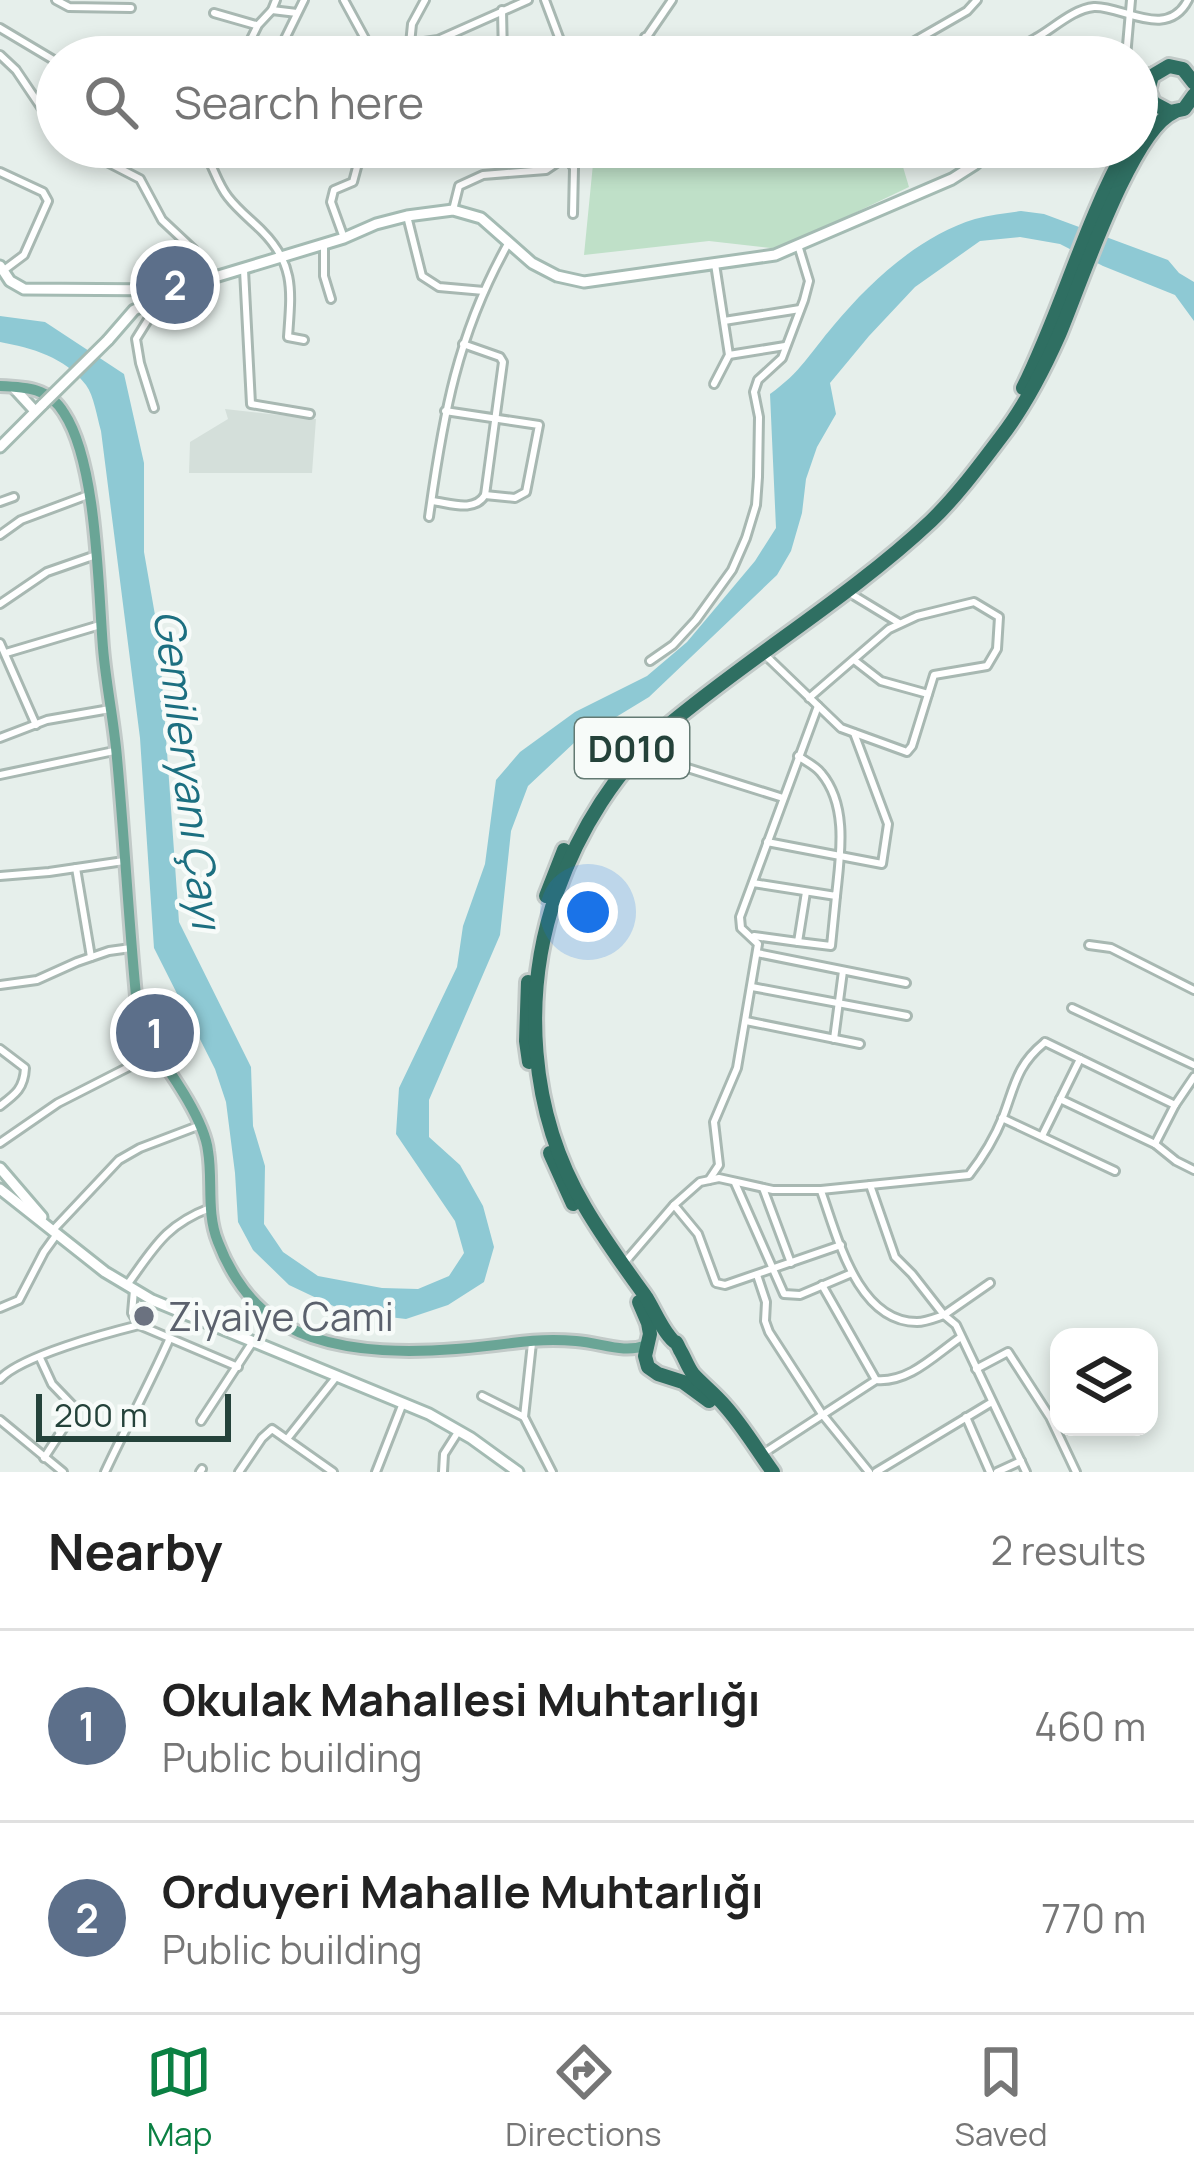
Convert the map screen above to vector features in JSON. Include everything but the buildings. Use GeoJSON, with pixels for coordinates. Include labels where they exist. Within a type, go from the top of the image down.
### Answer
{"type":"FeatureCollection","features":[{"type":"Feature","properties":{"kind":"highway"},"geometry":{"type":"LineString","coordinates":[[1158,71],[1192,55]]}},
{"type":"Feature","properties":{"kind":"highway"},"geometry":{"type":"LineString","coordinates":[[1173,66],[1187,71],[1194,83]]}},
{"type":"Feature","properties":{"kind":"highway","name":"D010"},"geometry":{"type":"LineString","coordinates":[[1158,123],[1187,106],[1194,95]]}},
{"type":"Feature","properties":{"kind":"highway"},"geometry":{"type":"LineString","coordinates":[[1158,108],[1174,112]]}},
{"type":"Feature","properties":{"kind":"highway","name":"D010"},"geometry":{"type":"LineString","coordinates":[[670,1339],[583,1205],[548,1122],[536,1048],[536,986],[549,914],[567,863],[608,793],[640,753],[688,710],[934,518],[1000,438],[1041,373],[1119,168]]}},
{"type":"Feature","properties":{"kind":"highway","name":"D010"},"geometry":{"type":"LineString","coordinates":[[1103,210],[1130,168]]}},
{"type":"Feature","properties":{"kind":"highway","name":"D010"},"geometry":{"type":"LineString","coordinates":[[648,1345],[645,1312],[576,1211],[558,1174],[532,1084],[526,1041],[527,987],[535,935],[554,871],[595,795],[635,745],[694,694],[887,548],[946,493],[1009,412],[1074,279]]}},
{"type":"Feature","properties":{"kind":"highway"},"geometry":{"type":"LineString","coordinates":[[762,1472],[716,1408],[683,1382],[648,1367],[644,1356],[648,1345],[658,1338],[670,1339],[773,1472]]}},
{"type":"Feature","properties":{"kind":"highway"},"geometry":{"type":"LineString","coordinates":[[664,1375],[676,1370],[682,1353]]}},
{"type":"Feature","properties":{"kind":"main road"},"geometry":{"type":"LineString","coordinates":[[6,386],[43,392],[53,399],[66,414],[79,447],[96,555],[138,1016],[155,1053],[201,1124],[208,1147],[216,1239],[247,1294],[264,1311],[312,1336],[364,1347],[431,1353],[532,1340],[577,1341],[618,1350],[648,1345]]}},
{"type":"Feature","properties":{"kind":"main road"},"geometry":{"type":"LineString","coordinates":[[548,1340],[607,1352],[648,1367]]}},
{"type":"Feature","properties":{"kind":"street"},"geometry":{"type":"LineString","coordinates":[[56,0],[69,7],[131,8]]}},
{"type":"Feature","properties":{"kind":"street"},"geometry":{"type":"LineString","coordinates":[[252,36],[276,0]]}},
{"type":"Feature","properties":{"kind":"street"},"geometry":{"type":"LineString","coordinates":[[286,36],[304,0]]}},
{"type":"Feature","properties":{"kind":"street"},"geometry":{"type":"LineString","coordinates":[[344,0],[364,36]]}},
{"type":"Feature","properties":{"kind":"street"},"geometry":{"type":"LineString","coordinates":[[411,36],[415,16],[425,0]]}},
{"type":"Feature","properties":{"kind":"street"},"geometry":{"type":"LineString","coordinates":[[447,36],[528,0]]}},
{"type":"Feature","properties":{"kind":"street"},"geometry":{"type":"LineString","coordinates":[[545,0],[558,36]]}},
{"type":"Feature","properties":{"kind":"street"},"geometry":{"type":"LineString","coordinates":[[646,36],[672,0]]}},
{"type":"Feature","properties":{"kind":"street"},"geometry":{"type":"LineString","coordinates":[[923,36],[977,0]]}},
{"type":"Feature","properties":{"kind":"street"},"geometry":{"type":"LineString","coordinates":[[1127,36],[1131,0]]}},
{"type":"Feature","properties":{"kind":"street"},"geometry":{"type":"LineString","coordinates":[[1040,36],[1093,7],[1107,4],[1128,16],[1151,19],[1174,15],[1188,0]]}},
{"type":"Feature","properties":{"kind":"street"},"geometry":{"type":"LineString","coordinates":[[272,10],[297,13]]}},
{"type":"Feature","properties":{"kind":"street"},"geometry":{"type":"LineString","coordinates":[[502,10],[502,36]]}},
{"type":"Feature","properties":{"kind":"street"},"geometry":{"type":"LineString","coordinates":[[214,13],[258,25]]}},
{"type":"Feature","properties":{"kind":"street"},"geometry":{"type":"LineString","coordinates":[[0,28],[36,49]]}},
{"type":"Feature","properties":{"kind":"street"},"geometry":{"type":"LineString","coordinates":[[0,55],[36,100]]}},
{"type":"Feature","properties":{"kind":"street"},"geometry":{"type":"LineString","coordinates":[[119,168],[140,179],[162,220],[194,250],[195,283]]}},
{"type":"Feature","properties":{"kind":"street"},"geometry":{"type":"LineString","coordinates":[[215,168],[226,196],[283,257],[289,273],[288,337],[304,340]]}},
{"type":"Feature","properties":{"kind":"street"},"geometry":{"type":"LineString","coordinates":[[344,238],[332,202],[334,190],[353,182],[357,168]]}},
{"type":"Feature","properties":{"kind":"street"},"geometry":{"type":"LineString","coordinates":[[453,210],[459,186],[483,175],[549,168]]}},
{"type":"Feature","properties":{"kind":"street"},"geometry":{"type":"LineString","coordinates":[[572,168],[573,214]]}},
{"type":"Feature","properties":{"kind":"street"},"geometry":{"type":"LineString","coordinates":[[0,447],[108,340],[135,305],[376,224],[453,210],[481,218],[544,270],[584,282],[775,255],[969,168]]}},
{"type":"Feature","properties":{"kind":"street"},"geometry":{"type":"LineString","coordinates":[[0,172],[43,192],[48,201],[24,255],[2,268],[10,281],[24,289],[178,290]]}},
{"type":"Feature","properties":{"kind":"street"},"geometry":{"type":"LineString","coordinates":[[407,216],[422,276],[439,287],[484,291]]}},
{"type":"Feature","properties":{"kind":"street"},"geometry":{"type":"LineString","coordinates":[[429,518],[445,411],[463,344],[509,242]]}},
{"type":"Feature","properties":{"kind":"street"},"geometry":{"type":"LineString","coordinates":[[324,244],[324,276],[331,299]]}},
{"type":"Feature","properties":{"kind":"street"},"geometry":{"type":"LineString","coordinates":[[650,661],[696,620],[732,570],[746,538],[758,477],[759,417],[754,392],[758,380],[782,358],[809,281],[798,244]]}},
{"type":"Feature","properties":{"kind":"street"},"geometry":{"type":"LineString","coordinates":[[714,383],[729,356],[716,264]]}},
{"type":"Feature","properties":{"kind":"street"},"geometry":{"type":"LineString","coordinates":[[244,270],[251,404],[310,414]]}},
{"type":"Feature","properties":{"kind":"street"},"geometry":{"type":"LineString","coordinates":[[120,291],[128,293],[135,305]]}},
{"type":"Feature","properties":{"kind":"street"},"geometry":{"type":"LineString","coordinates":[[151,303],[154,310],[136,339],[154,408]]}},
{"type":"Feature","properties":{"kind":"street"},"geometry":{"type":"LineString","coordinates":[[724,321],[800,309]]}},
{"type":"Feature","properties":{"kind":"street"},"geometry":{"type":"LineString","coordinates":[[431,501],[473,506],[485,495],[502,359],[463,344]]}},
{"type":"Feature","properties":{"kind":"street"},"geometry":{"type":"LineString","coordinates":[[729,356],[787,346]]}},
{"type":"Feature","properties":{"kind":"street"},"geometry":{"type":"LineString","coordinates":[[6,386],[39,408]]}},
{"type":"Feature","properties":{"kind":"street"},"geometry":{"type":"LineString","coordinates":[[445,411],[539,425],[526,492],[515,498],[485,495]]}},
{"type":"Feature","properties":{"kind":"street"},"geometry":{"type":"LineString","coordinates":[[0,535],[21,520],[88,495]]}},
{"type":"Feature","properties":{"kind":"street"},"geometry":{"type":"LineString","coordinates":[[0,502],[14,497]]}},
{"type":"Feature","properties":{"kind":"street"},"geometry":{"type":"LineString","coordinates":[[0,604],[47,572],[96,555]]}},
{"type":"Feature","properties":{"kind":"street"},"geometry":{"type":"LineString","coordinates":[[846,590],[900,624]]}},
{"type":"Feature","properties":{"kind":"street"},"geometry":{"type":"LineString","coordinates":[[763,653],[809,698],[841,728],[907,752],[934,675],[987,666],[997,649],[999,616],[974,602],[917,616],[890,629],[809,698]]}},
{"type":"Feature","properties":{"kind":"street"},"geometry":{"type":"LineString","coordinates":[[6,653],[101,625]]}},
{"type":"Feature","properties":{"kind":"street"},"geometry":{"type":"LineString","coordinates":[[0,643],[36,725]]}},
{"type":"Feature","properties":{"kind":"street"},"geometry":{"type":"LineString","coordinates":[[854,660],[881,681],[928,694]]}},
{"type":"Feature","properties":{"kind":"street"},"geometry":{"type":"LineString","coordinates":[[709,1180],[719,1165],[714,1121],[737,1068],[757,953],[758,944],[741,928],[740,917],[818,706]]}},
{"type":"Feature","properties":{"kind":"street"},"geometry":{"type":"LineString","coordinates":[[0,738],[47,720],[110,709]]}},
{"type":"Feature","properties":{"kind":"street"},"geometry":{"type":"LineString","coordinates":[[767,842],[882,864],[888,824],[854,733]]}},
{"type":"Feature","properties":{"kind":"street"},"geometry":{"type":"LineString","coordinates":[[0,775],[116,750]]}},
{"type":"Feature","properties":{"kind":"street"},"geometry":{"type":"LineString","coordinates":[[640,753],[783,798]]}},
{"type":"Feature","properties":{"kind":"street"},"geometry":{"type":"LineString","coordinates":[[750,935],[831,946],[842,840],[833,794],[820,772],[798,756]]}},
{"type":"Feature","properties":{"kind":"street"},"geometry":{"type":"LineString","coordinates":[[0,876],[124,861]]}},
{"type":"Feature","properties":{"kind":"street"},"geometry":{"type":"LineString","coordinates":[[76,868],[91,957]]}},
{"type":"Feature","properties":{"kind":"street"},"geometry":{"type":"LineString","coordinates":[[753,883],[836,896]]}},
{"type":"Feature","properties":{"kind":"street"},"geometry":{"type":"LineString","coordinates":[[798,942],[806,891]]}},
{"type":"Feature","properties":{"kind":"street"},"geometry":{"type":"LineString","coordinates":[[1089,945],[1111,948],[1194,990]]}},
{"type":"Feature","properties":{"kind":"street"},"geometry":{"type":"LineString","coordinates":[[0,985],[38,980],[91,957],[131,948]]}},
{"type":"Feature","properties":{"kind":"street"},"geometry":{"type":"LineString","coordinates":[[757,953],[905,983]]}},
{"type":"Feature","properties":{"kind":"street"},"geometry":{"type":"LineString","coordinates":[[834,1039],[843,970]]}},
{"type":"Feature","properties":{"kind":"street"},"geometry":{"type":"LineString","coordinates":[[752,987],[907,1016]]}},
{"type":"Feature","properties":{"kind":"street"},"geometry":{"type":"LineString","coordinates":[[1072,1008],[1194,1065]]}},
{"type":"Feature","properties":{"kind":"street"},"geometry":{"type":"LineString","coordinates":[[746,1022],[860,1044]]}},
{"type":"Feature","properties":{"kind":"street"},"geometry":{"type":"LineString","coordinates":[[623,1265],[700,1182],[719,1178],[762,1188],[820,1190],[969,1174],[1002,1118],[1019,1071],[1045,1042],[1175,1105]]}},
{"type":"Feature","properties":{"kind":"street"},"geometry":{"type":"LineString","coordinates":[[0,1048],[25,1068],[20,1092],[0,1106]]}},
{"type":"Feature","properties":{"kind":"street"},"geometry":{"type":"LineString","coordinates":[[0,1143],[58,1103],[155,1053]]}},
{"type":"Feature","properties":{"kind":"street"},"geometry":{"type":"LineString","coordinates":[[1042,1136],[1080,1059]]}},
{"type":"Feature","properties":{"kind":"street"},"geometry":{"type":"LineString","coordinates":[[1155,1144],[1194,1077]]}},
{"type":"Feature","properties":{"kind":"street"},"geometry":{"type":"LineString","coordinates":[[1060,1099],[1155,1144],[1194,1170]]}},
{"type":"Feature","properties":{"kind":"street"},"geometry":{"type":"LineString","coordinates":[[1002,1118],[1115,1171]]}},
{"type":"Feature","properties":{"kind":"street"},"geometry":{"type":"LineString","coordinates":[[0,1308],[19,1300],[55,1232],[119,1160],[201,1124]]}},
{"type":"Feature","properties":{"kind":"street"},"geometry":{"type":"LineString","coordinates":[[0,1168],[55,1232]]}},
{"type":"Feature","properties":{"kind":"street"},"geometry":{"type":"LineString","coordinates":[[734,1182],[784,1294]]}},
{"type":"Feature","properties":{"kind":"street"},"geometry":{"type":"LineString","coordinates":[[870,1185],[895,1258],[956,1325],[1026,1472]]}},
{"type":"Feature","properties":{"kind":"street"},"geometry":{"type":"LineString","coordinates":[[762,1188],[791,1263]]}},
{"type":"Feature","properties":{"kind":"street"},"geometry":{"type":"LineString","coordinates":[[0,1190],[131,1287],[252,1343],[403,1403],[458,1431],[518,1472]]}},
{"type":"Feature","properties":{"kind":"street"},"geometry":{"type":"LineString","coordinates":[[820,1190],[860,1288],[899,1320],[921,1323],[944,1315],[990,1282]]}},
{"type":"Feature","properties":{"kind":"street"},"geometry":{"type":"LineString","coordinates":[[674,1205],[698,1234],[716,1283],[725,1286],[841,1245]]}},
{"type":"Feature","properties":{"kind":"street"},"geometry":{"type":"LineString","coordinates":[[211,1207],[184,1218],[163,1236],[131,1287],[132,1313],[139,1325],[238,1367]]}},
{"type":"Feature","properties":{"kind":"street"},"geometry":{"type":"LineString","coordinates":[[766,1302],[852,1273]]}},
{"type":"Feature","properties":{"kind":"street"},"geometry":{"type":"LineString","coordinates":[[757,1275],[769,1332],[821,1414],[873,1472],[992,1402]]}},
{"type":"Feature","properties":{"kind":"street"},"geometry":{"type":"LineString","coordinates":[[822,1286],[876,1380]]}},
{"type":"Feature","properties":{"kind":"street"},"geometry":{"type":"LineString","coordinates":[[0,1379],[39,1357],[139,1325]]}},
{"type":"Feature","properties":{"kind":"street"},"geometry":{"type":"LineString","coordinates":[[761,1455],[876,1380],[905,1376],[962,1337]]}},
{"type":"Feature","properties":{"kind":"street"},"geometry":{"type":"LineString","coordinates":[[105,1472],[169,1340]]}},
{"type":"Feature","properties":{"kind":"street"},"geometry":{"type":"LineString","coordinates":[[524,1417],[532,1340]]}},
{"type":"Feature","properties":{"kind":"street"},"geometry":{"type":"LineString","coordinates":[[201,1420],[252,1343]]}},
{"type":"Feature","properties":{"kind":"street"},"geometry":{"type":"LineString","coordinates":[[976,1370],[1007,1352],[1050,1417],[1076,1472]]}},
{"type":"Feature","properties":{"kind":"street"},"geometry":{"type":"LineString","coordinates":[[39,1357],[52,1384],[76,1409],[44,1458]]}},
{"type":"Feature","properties":{"kind":"street"},"geometry":{"type":"LineString","coordinates":[[286,1438],[337,1376]]}},
{"type":"Feature","properties":{"kind":"street"},"geometry":{"type":"LineString","coordinates":[[482,1396],[524,1417],[552,1472]]}},
{"type":"Feature","properties":{"kind":"street"},"geometry":{"type":"LineString","coordinates":[[376,1472],[403,1403]]}},
{"type":"Feature","properties":{"kind":"street"},"geometry":{"type":"LineString","coordinates":[[967,1417],[993,1472],[1021,1461]]}},
{"type":"Feature","properties":{"kind":"street"},"geometry":{"type":"LineString","coordinates":[[0,1420],[62,1472]]}},
{"type":"Feature","properties":{"kind":"street"},"geometry":{"type":"LineString","coordinates":[[239,1472],[272,1429],[333,1472]]}},
{"type":"Feature","properties":{"kind":"street"},"geometry":{"type":"LineString","coordinates":[[443,1472],[444,1454],[458,1431]]}},
{"type":"Feature","properties":{"kind":"shaded area"},"geometry":{"type":"Polygon","coordinates":[[[225,409],[316,419],[312,473],[189,473],[190,442],[228,419],[225,409]]]}},
{"type":"Feature","properties":{"kind":"green space"},"geometry":{"type":"Polygon","coordinates":[[[593,168],[903,168],[909,187],[779,249],[709,241],[584,255],[593,168]]]}},
{"type":"Feature","properties":{"kind":"water"},"geometry":{"type":"Polygon","coordinates":[[[1021,211],[1044,214],[1168,260],[1194,282],[1194,321],[1175,295],[1060,244],[1020,237],[980,241],[915,287],[830,383],[836,414],[817,447],[791,551],[777,575],[649,697],[575,742],[528,786],[511,831],[500,935],[429,1100],[429,1137],[460,1165],[483,1206],[494,1247],[484,1282],[448,1305],[406,1319],[346,1312],[289,1285],[253,1250],[238,1222],[226,1102],[215,1069],[154,948],[140,738],[101,431],[93,401],[78,375],[58,361],[0,342],[0,316],[45,322],[124,374],[144,463],[144,552],[159,638],[179,922],[251,1067],[253,1126],[265,1166],[264,1224],[283,1252],[318,1276],[382,1288],[418,1289],[449,1276],[464,1253],[455,1221],[396,1134],[399,1088],[457,967],[463,926],[485,864],[496,780],[520,752],[575,712],[647,676],[687,642],[755,561],[776,528],[770,394],[798,370],[848,309],[897,262],[934,237],[975,219],[1021,211]]]}},
{"type":"Feature","properties":{"kind":"place","name":"Orduyeri Mahalle Muhtarlığı"},"geometry":{"type":"Point","coordinates":[175,285]}},
{"type":"Feature","properties":{"kind":"place","name":"Okulak Mahallesi Muhtarlığı"},"geometry":{"type":"Point","coordinates":[155,1033]}},
{"type":"Feature","properties":{"kind":"place","name":"Ziyaiye Cami"},"geometry":{"type":"Point","coordinates":[144,1316]}},
{"type":"Feature","properties":{"kind":"water label","name":"Gemileryanı Çayı"},"geometry":{"type":"Point","coordinates":[189,769]}}]}
